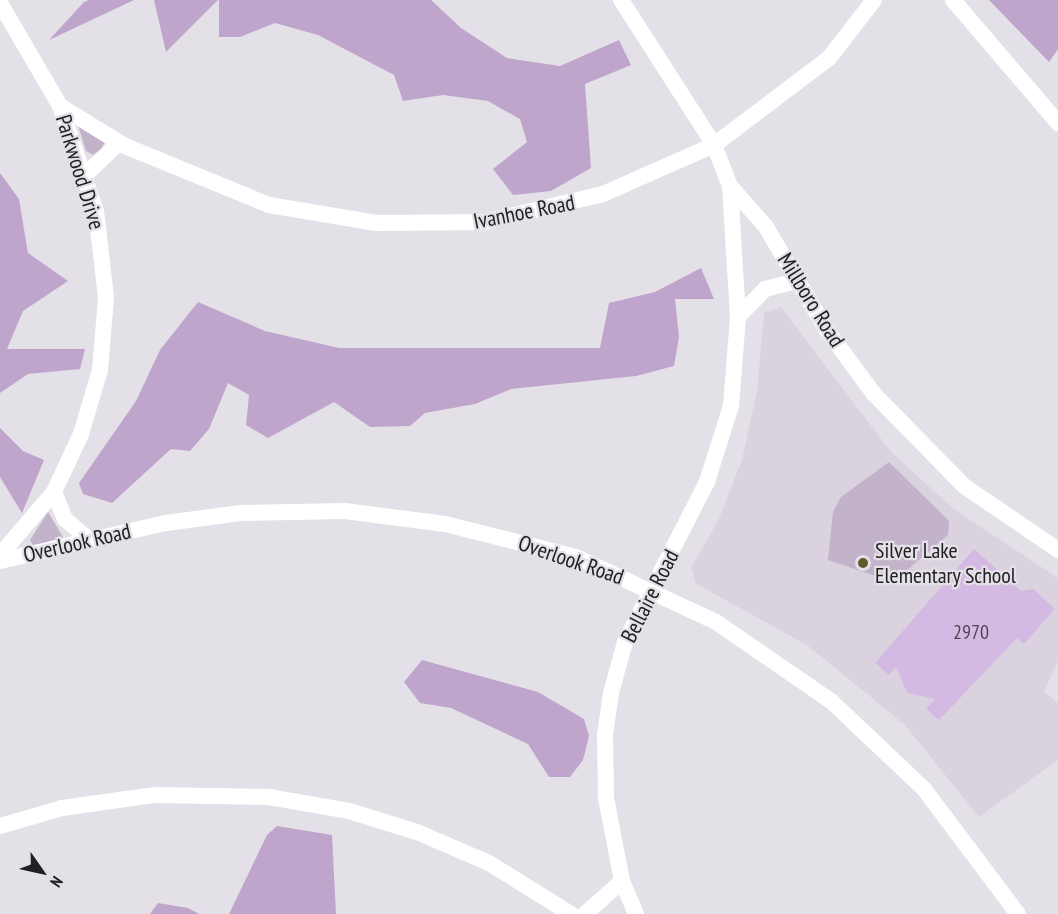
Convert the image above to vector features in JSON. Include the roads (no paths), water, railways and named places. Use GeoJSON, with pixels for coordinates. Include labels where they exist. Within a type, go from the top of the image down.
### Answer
{"type":"FeatureCollection","features":[{"type":"Feature","properties":{"kind":"street"},"geometry":{"type":"LineString","coordinates":[[10,0],[12,20]]}},
{"type":"Feature","properties":{"kind":"street","name":"Millboro Road"},"geometry":{"type":"LineString","coordinates":[[621,0],[714,145],[730,186],[766,227],[796,281],[899,424],[964,486],[1058,550]]}},
{"type":"Feature","properties":{"kind":"street","name":"Ivanhoe Road"},"geometry":{"type":"LineString","coordinates":[[60,106],[119,143],[269,206],[425,225],[484,222],[566,206],[661,173],[714,145],[824,62],[874,0]]}},
{"type":"Feature","properties":{"kind":"street"},"geometry":{"type":"LineString","coordinates":[[953,0],[1058,123]]}},
{"type":"Feature","properties":{"kind":"street","name":"Parkwood Drive"},"geometry":{"type":"LineString","coordinates":[[0,3],[12,20],[60,106],[85,175],[102,246],[106,328],[94,397],[54,492],[0,555]]}},
{"type":"Feature","properties":{"kind":"street"},"geometry":{"type":"LineString","coordinates":[[85,175],[119,143]]}},
{"type":"Feature","properties":{"kind":"street","name":"Bellaire Road"},"geometry":{"type":"LineString","coordinates":[[636,914],[622,881],[606,798],[606,721],[623,648],[703,495],[724,432],[738,317],[730,186]]}},
{"type":"Feature","properties":{"kind":"street"},"geometry":{"type":"LineString","coordinates":[[738,317],[765,289],[796,281]]}},
{"type":"Feature","properties":{"kind":"street"},"geometry":{"type":"LineString","coordinates":[[54,492],[64,519],[89,540]]}},
{"type":"Feature","properties":{"kind":"street","name":"Overlook Road"},"geometry":{"type":"LineString","coordinates":[[0,561],[89,540],[240,513],[345,511],[511,538],[653,589],[791,669],[879,743],[974,850],[1018,914]]}},
{"type":"Feature","properties":{"kind":"street"},"geometry":{"type":"LineString","coordinates":[[0,826],[63,808],[155,795],[281,798],[349,811],[449,844],[571,914]]}},
{"type":"Feature","properties":{"kind":"street"},"geometry":{"type":"LineString","coordinates":[[585,914],[622,881]]}},
{"type":"Feature","properties":{"kind":"place","name":"Silver Lake Elementary School"},"geometry":{"type":"Point","coordinates":[863,563]}}]}
